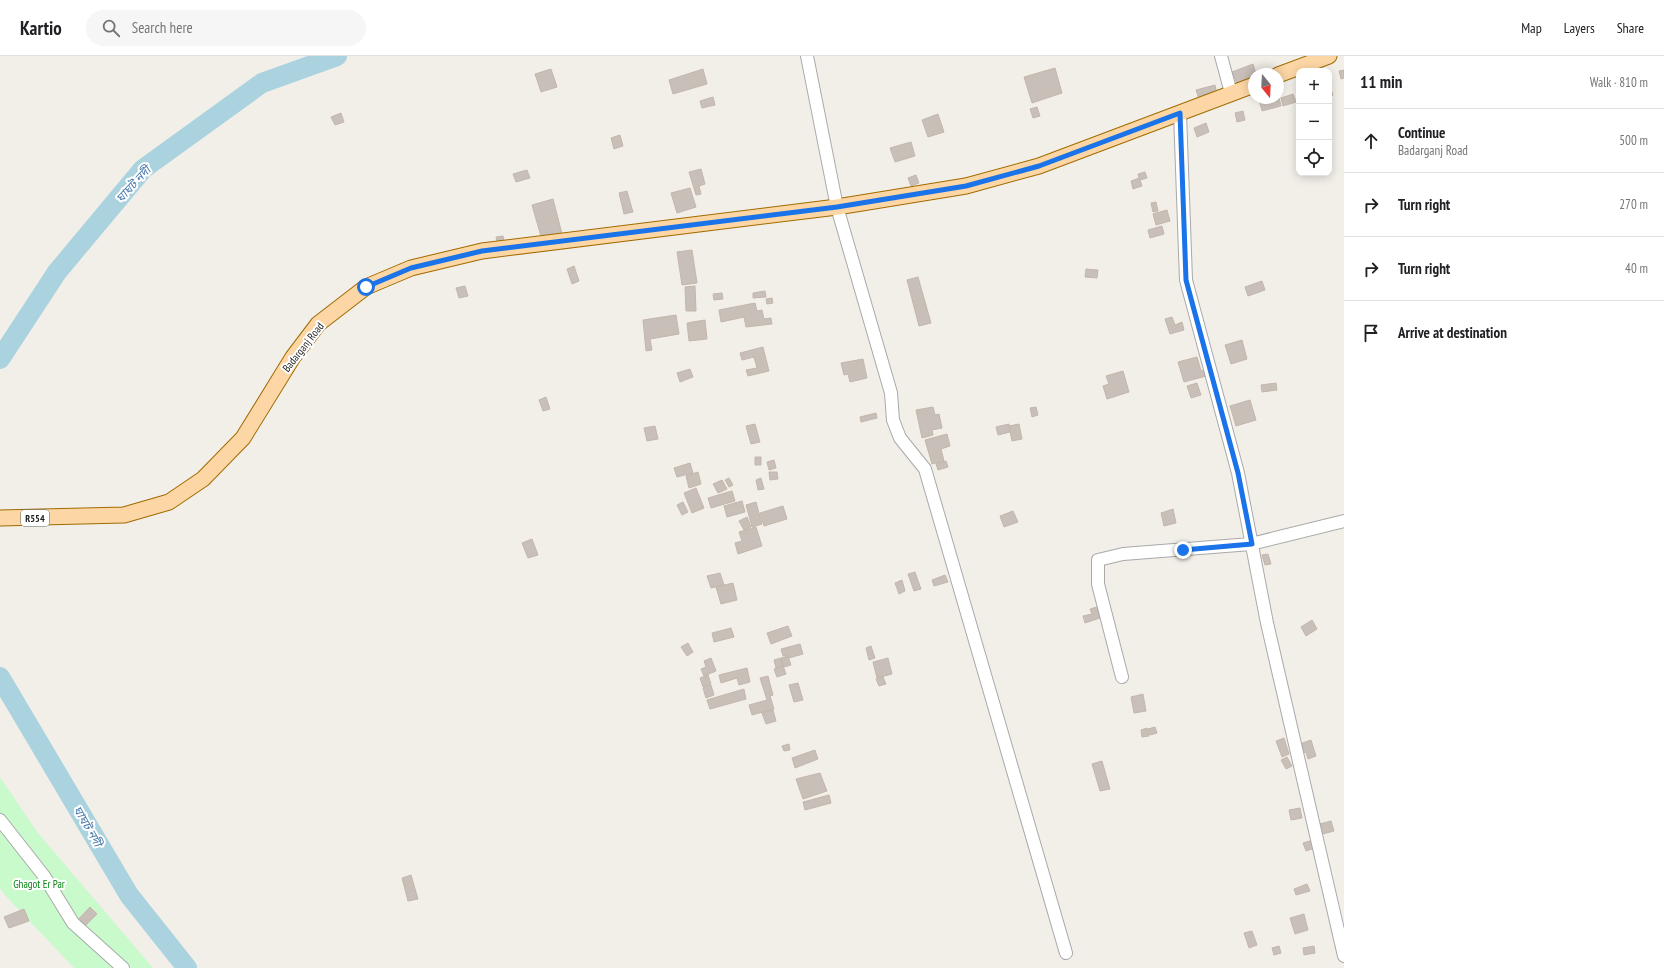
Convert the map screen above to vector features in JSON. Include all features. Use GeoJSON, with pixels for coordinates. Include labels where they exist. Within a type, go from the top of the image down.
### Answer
{"type":"FeatureCollection","features":[{"type":"Feature","properties":{"kind":"main road"},"geometry":{"type":"LineString","coordinates":[[1284,73],[1329,56]]}},
{"type":"Feature","properties":{"kind":"main road","name":"Badarganj Road"},"geometry":{"type":"LineString","coordinates":[[0,518],[124,515],[169,502],[203,479],[243,438],[292,357],[318,324],[366,287],[411,268],[482,251],[837,207],[966,186],[1039,166],[1248,86]]}},
{"type":"Feature","properties":{"kind":"street"},"geometry":{"type":"LineString","coordinates":[[807,56],[837,207],[891,394],[893,420],[900,438],[925,469],[1066,953]]}},
{"type":"Feature","properties":{"kind":"street"},"geometry":{"type":"LineString","coordinates":[[1221,56],[1231,93]]}},
{"type":"Feature","properties":{"kind":"street"},"geometry":{"type":"LineString","coordinates":[[1180,113],[1186,280],[1238,473],[1267,623],[1344,956]]}},
{"type":"Feature","properties":{"kind":"street"},"geometry":{"type":"LineString","coordinates":[[1122,677],[1098,584],[1098,560],[1122,554],[1252,544],[1344,521]]}},
{"type":"Feature","properties":{"kind":"street"},"geometry":{"type":"LineString","coordinates":[[0,820],[44,876],[73,923],[123,968]]}},
{"type":"Feature","properties":{"kind":"green space","name":"Ghagot Er Par"},"geometry":{"type":"Polygon","coordinates":[[[0,777],[37,832],[153,968],[74,968],[3,893],[0,888],[0,777]]]}},
{"type":"Feature","properties":{"kind":"building"},"geometry":{"type":"Polygon","coordinates":[[[1253,64],[1254,68],[1248,68],[1248,82],[1238,86],[1232,72],[1253,64]]]}},
{"type":"Feature","properties":{"kind":"building"},"geometry":{"type":"Polygon","coordinates":[[[1055,68],[1062,93],[1032,103],[1024,77],[1055,68]]]}},
{"type":"Feature","properties":{"kind":"building"},"geometry":{"type":"Polygon","coordinates":[[[551,69],[557,87],[541,92],[535,74],[551,69]]]}},
{"type":"Feature","properties":{"kind":"building"},"geometry":{"type":"Polygon","coordinates":[[[703,69],[707,84],[673,94],[669,80],[703,69]]]}},
{"type":"Feature","properties":{"kind":"building"},"geometry":{"type":"Polygon","coordinates":[[[1344,70],[1344,78],[1341,79],[1339,71],[1344,70]]]}},
{"type":"Feature","properties":{"kind":"building"},"geometry":{"type":"Polygon","coordinates":[[[1215,85],[1217,94],[1199,99],[1196,90],[1215,85]]]}},
{"type":"Feature","properties":{"kind":"building"},"geometry":{"type":"Polygon","coordinates":[[[1293,94],[1296,102],[1283,106],[1284,97],[1293,94]]]}},
{"type":"Feature","properties":{"kind":"building"},"geometry":{"type":"Polygon","coordinates":[[[713,97],[715,105],[702,108],[700,101],[713,97]]]}},
{"type":"Feature","properties":{"kind":"building"},"geometry":{"type":"Polygon","coordinates":[[[1260,104],[1280,104],[1281,106],[1262,111],[1260,104]]]}},
{"type":"Feature","properties":{"kind":"building"},"geometry":{"type":"Polygon","coordinates":[[[1037,107],[1040,116],[1033,118],[1030,109],[1037,107]]]}},
{"type":"Feature","properties":{"kind":"building"},"geometry":{"type":"Polygon","coordinates":[[[1243,111],[1245,120],[1237,122],[1235,113],[1243,111]]]}},
{"type":"Feature","properties":{"kind":"building"},"geometry":{"type":"Polygon","coordinates":[[[341,113],[344,122],[335,125],[331,117],[341,113]]]}},
{"type":"Feature","properties":{"kind":"building"},"geometry":{"type":"Polygon","coordinates":[[[938,114],[944,132],[928,137],[922,120],[938,114]]]}},
{"type":"Feature","properties":{"kind":"building"},"geometry":{"type":"Polygon","coordinates":[[[1206,123],[1209,132],[1197,137],[1194,128],[1206,123]]]}},
{"type":"Feature","properties":{"kind":"building"},"geometry":{"type":"Polygon","coordinates":[[[620,135],[623,146],[614,149],[611,138],[620,135]]]}},
{"type":"Feature","properties":{"kind":"building"},"geometry":{"type":"Polygon","coordinates":[[[911,142],[915,156],[895,162],[890,148],[911,142]]]}},
{"type":"Feature","properties":{"kind":"building"},"geometry":{"type":"Polygon","coordinates":[[[701,169],[705,184],[699,186],[701,194],[696,195],[689,172],[701,169]]]}},
{"type":"Feature","properties":{"kind":"building"},"geometry":{"type":"Polygon","coordinates":[[[527,170],[530,178],[516,182],[513,174],[527,170]]]}},
{"type":"Feature","properties":{"kind":"building"},"geometry":{"type":"Polygon","coordinates":[[[1145,172],[1147,178],[1140,180],[1142,186],[1133,189],[1131,181],[1139,178],[1138,174],[1145,172]]]}},
{"type":"Feature","properties":{"kind":"building"},"geometry":{"type":"Polygon","coordinates":[[[916,175],[919,183],[911,186],[908,178],[916,175]]]}},
{"type":"Feature","properties":{"kind":"building"},"geometry":{"type":"Polygon","coordinates":[[[690,188],[696,207],[677,213],[671,193],[690,188]]]}},
{"type":"Feature","properties":{"kind":"building"},"geometry":{"type":"Polygon","coordinates":[[[627,191],[633,212],[624,214],[619,193],[627,191]]]}},
{"type":"Feature","properties":{"kind":"building"},"geometry":{"type":"Polygon","coordinates":[[[553,199],[562,234],[542,240],[532,205],[553,199]]]}},
{"type":"Feature","properties":{"kind":"building"},"geometry":{"type":"Polygon","coordinates":[[[1156,202],[1158,211],[1153,212],[1151,203],[1156,202]]]}},
{"type":"Feature","properties":{"kind":"building"},"geometry":{"type":"Polygon","coordinates":[[[1167,210],[1170,221],[1156,225],[1153,214],[1167,210]]]}},
{"type":"Feature","properties":{"kind":"building"},"geometry":{"type":"Polygon","coordinates":[[[1162,226],[1164,234],[1150,238],[1148,230],[1162,226]]]}},
{"type":"Feature","properties":{"kind":"building"},"geometry":{"type":"Polygon","coordinates":[[[503,236],[505,244],[498,245],[496,237],[503,236]]]}},
{"type":"Feature","properties":{"kind":"building"},"geometry":{"type":"Polygon","coordinates":[[[692,250],[697,283],[682,285],[677,252],[692,250]]]}},
{"type":"Feature","properties":{"kind":"building"},"geometry":{"type":"Polygon","coordinates":[[[574,266],[579,281],[572,284],[567,269],[574,266]]]}},
{"type":"Feature","properties":{"kind":"building"},"geometry":{"type":"Polygon","coordinates":[[[1086,269],[1098,270],[1097,278],[1085,277],[1086,269]]]}},
{"type":"Feature","properties":{"kind":"building"},"geometry":{"type":"Polygon","coordinates":[[[918,277],[931,323],[919,326],[907,280],[918,277]]]}},
{"type":"Feature","properties":{"kind":"building"},"geometry":{"type":"Polygon","coordinates":[[[1262,281],[1265,290],[1248,296],[1245,287],[1262,281]]]}},
{"type":"Feature","properties":{"kind":"building"},"geometry":{"type":"Polygon","coordinates":[[[465,286],[468,296],[459,298],[456,288],[465,286]]]}},
{"type":"Feature","properties":{"kind":"building"},"geometry":{"type":"Polygon","coordinates":[[[695,286],[696,311],[686,311],[685,287],[695,286]]]}},
{"type":"Feature","properties":{"kind":"building"},"geometry":{"type":"Polygon","coordinates":[[[765,291],[766,297],[753,298],[753,293],[765,291]]]}},
{"type":"Feature","properties":{"kind":"building"},"geometry":{"type":"Polygon","coordinates":[[[722,293],[723,299],[714,300],[713,294],[722,293]]]}},
{"type":"Feature","properties":{"kind":"building"},"geometry":{"type":"Polygon","coordinates":[[[772,298],[773,303],[767,304],[766,299],[772,298]]]}},
{"type":"Feature","properties":{"kind":"building"},"geometry":{"type":"Polygon","coordinates":[[[755,303],[757,311],[762,310],[764,319],[771,318],[772,324],[746,327],[744,317],[721,322],[719,310],[755,303]]]}},
{"type":"Feature","properties":{"kind":"building"},"geometry":{"type":"Polygon","coordinates":[[[676,315],[679,334],[650,339],[652,350],[646,351],[643,320],[676,315]]]}},
{"type":"Feature","properties":{"kind":"building"},"geometry":{"type":"Polygon","coordinates":[[[1172,317],[1175,325],[1182,322],[1184,330],[1170,334],[1165,319],[1172,317]]]}},
{"type":"Feature","properties":{"kind":"building"},"geometry":{"type":"Polygon","coordinates":[[[705,320],[707,339],[689,341],[687,323],[705,320]]]}},
{"type":"Feature","properties":{"kind":"building"},"geometry":{"type":"Polygon","coordinates":[[[1242,340],[1247,359],[1231,364],[1225,345],[1242,340]]]}},
{"type":"Feature","properties":{"kind":"building"},"geometry":{"type":"Polygon","coordinates":[[[763,347],[769,371],[748,376],[746,370],[757,368],[754,357],[742,360],[740,353],[763,347]]]}},
{"type":"Feature","properties":{"kind":"building"},"geometry":{"type":"Polygon","coordinates":[[[1197,357],[1201,371],[1208,370],[1210,375],[1184,382],[1178,362],[1197,357]]]}},
{"type":"Feature","properties":{"kind":"building"},"geometry":{"type":"Polygon","coordinates":[[[863,359],[867,378],[850,382],[848,374],[844,375],[841,363],[863,359]]]}},
{"type":"Feature","properties":{"kind":"building"},"geometry":{"type":"Polygon","coordinates":[[[690,369],[693,377],[680,382],[677,373],[690,369]]]}},
{"type":"Feature","properties":{"kind":"building"},"geometry":{"type":"Polygon","coordinates":[[[1123,371],[1129,392],[1107,399],[1103,386],[1109,384],[1106,376],[1123,371]]]}},
{"type":"Feature","properties":{"kind":"building"},"geometry":{"type":"Polygon","coordinates":[[[1197,383],[1201,395],[1191,398],[1187,386],[1197,383]]]}},
{"type":"Feature","properties":{"kind":"building"},"geometry":{"type":"Polygon","coordinates":[[[1276,383],[1277,390],[1262,392],[1261,385],[1276,383]]]}},
{"type":"Feature","properties":{"kind":"building"},"geometry":{"type":"Polygon","coordinates":[[[546,397],[550,409],[543,411],[539,400],[546,397]]]}},
{"type":"Feature","properties":{"kind":"building"},"geometry":{"type":"Polygon","coordinates":[[[1250,400],[1256,420],[1236,426],[1230,406],[1250,400]]]}},
{"type":"Feature","properties":{"kind":"building"},"geometry":{"type":"Polygon","coordinates":[[[933,407],[935,415],[939,414],[942,428],[932,430],[933,435],[922,438],[916,410],[933,407]]]}},
{"type":"Feature","properties":{"kind":"building"},"geometry":{"type":"Polygon","coordinates":[[[1036,407],[1038,415],[1032,417],[1030,408],[1036,407]]]}},
{"type":"Feature","properties":{"kind":"building"},"geometry":{"type":"Polygon","coordinates":[[[876,413],[877,418],[861,422],[860,417],[876,413]]]}},
{"type":"Feature","properties":{"kind":"building"},"geometry":{"type":"Polygon","coordinates":[[[755,424],[760,442],[751,444],[746,426],[755,424]]]}},
{"type":"Feature","properties":{"kind":"building"},"geometry":{"type":"Polygon","coordinates":[[[1009,424],[1010,432],[998,435],[996,427],[1009,424]]]}},
{"type":"Feature","properties":{"kind":"building"},"geometry":{"type":"Polygon","coordinates":[[[1019,424],[1022,439],[1012,441],[1009,426],[1019,424]]]}},
{"type":"Feature","properties":{"kind":"building"},"geometry":{"type":"Polygon","coordinates":[[[655,426],[658,439],[647,441],[644,428],[655,426]]]}},
{"type":"Feature","properties":{"kind":"building"},"geometry":{"type":"Polygon","coordinates":[[[947,434],[950,446],[941,449],[944,461],[932,464],[925,440],[947,434]]]}},
{"type":"Feature","properties":{"kind":"building"},"geometry":{"type":"Polygon","coordinates":[[[755,457],[761,457],[761,465],[755,465],[755,457]]]}},
{"type":"Feature","properties":{"kind":"building"},"geometry":{"type":"Polygon","coordinates":[[[774,460],[776,468],[769,470],[767,462],[774,460]]]}},
{"type":"Feature","properties":{"kind":"building"},"geometry":{"type":"Polygon","coordinates":[[[946,461],[948,467],[938,470],[936,464],[946,461]]]}},
{"type":"Feature","properties":{"kind":"building"},"geometry":{"type":"Polygon","coordinates":[[[690,463],[693,473],[677,477],[674,468],[690,463]]]}},
{"type":"Feature","properties":{"kind":"building"},"geometry":{"type":"Polygon","coordinates":[[[698,472],[701,484],[689,488],[686,476],[698,472]]]}},
{"type":"Feature","properties":{"kind":"building"},"geometry":{"type":"Polygon","coordinates":[[[769,472],[777,472],[778,479],[770,480],[769,472]]]}},
{"type":"Feature","properties":{"kind":"building"},"geometry":{"type":"Polygon","coordinates":[[[729,478],[733,485],[729,487],[725,480],[729,478]]]}},
{"type":"Feature","properties":{"kind":"building"},"geometry":{"type":"Polygon","coordinates":[[[761,478],[764,489],[758,490],[756,480],[761,478]]]}},
{"type":"Feature","properties":{"kind":"building"},"geometry":{"type":"Polygon","coordinates":[[[722,480],[727,489],[718,493],[713,484],[722,480]]]}},
{"type":"Feature","properties":{"kind":"building"},"geometry":{"type":"Polygon","coordinates":[[[696,488],[704,508],[692,513],[684,493],[696,488]]]}},
{"type":"Feature","properties":{"kind":"building"},"geometry":{"type":"Polygon","coordinates":[[[732,491],[735,501],[711,508],[708,498],[732,491]]]}},
{"type":"Feature","properties":{"kind":"building"},"geometry":{"type":"Polygon","coordinates":[[[742,501],[745,512],[727,517],[724,506],[742,501]]]}},
{"type":"Feature","properties":{"kind":"building"},"geometry":{"type":"Polygon","coordinates":[[[683,502],[688,512],[682,515],[677,505],[683,502]]]}},
{"type":"Feature","properties":{"kind":"building"},"geometry":{"type":"Polygon","coordinates":[[[756,502],[762,524],[752,527],[746,505],[756,502]]]}},
{"type":"Feature","properties":{"kind":"building"},"geometry":{"type":"Polygon","coordinates":[[[783,506],[787,519],[764,526],[760,513],[783,506]]]}},
{"type":"Feature","properties":{"kind":"building"},"geometry":{"type":"Polygon","coordinates":[[[1173,509],[1176,523],[1164,526],[1161,513],[1173,509]]]}},
{"type":"Feature","properties":{"kind":"building"},"geometry":{"type":"Polygon","coordinates":[[[1013,511],[1018,522],[1004,527],[1000,516],[1013,511]]]}},
{"type":"Feature","properties":{"kind":"building"},"geometry":{"type":"Polygon","coordinates":[[[747,517],[751,527],[744,530],[739,521],[747,517]]]}},
{"type":"Feature","properties":{"kind":"building"},"geometry":{"type":"Polygon","coordinates":[[[756,527],[762,546],[738,554],[735,543],[742,541],[739,532],[756,527]]]}},
{"type":"Feature","properties":{"kind":"building"},"geometry":{"type":"Polygon","coordinates":[[[532,539],[538,555],[528,558],[522,543],[532,539]]]}},
{"type":"Feature","properties":{"kind":"building"},"geometry":{"type":"Polygon","coordinates":[[[1268,554],[1271,564],[1265,565],[1262,555],[1268,554]]]}},
{"type":"Feature","properties":{"kind":"building"},"geometry":{"type":"Polygon","coordinates":[[[915,572],[921,589],[914,591],[908,574],[915,572]]]}},
{"type":"Feature","properties":{"kind":"building"},"geometry":{"type":"Polygon","coordinates":[[[720,573],[724,585],[711,588],[707,576],[720,573]]]}},
{"type":"Feature","properties":{"kind":"building"},"geometry":{"type":"Polygon","coordinates":[[[945,575],[948,582],[934,586],[932,580],[945,575]]]}},
{"type":"Feature","properties":{"kind":"building"},"geometry":{"type":"Polygon","coordinates":[[[902,580],[905,591],[899,594],[895,583],[902,580]]]}},
{"type":"Feature","properties":{"kind":"building"},"geometry":{"type":"Polygon","coordinates":[[[733,583],[737,600],[721,604],[716,587],[733,583]]]}},
{"type":"Feature","properties":{"kind":"building"},"geometry":{"type":"Polygon","coordinates":[[[1097,607],[1100,618],[1085,623],[1083,616],[1092,614],[1090,609],[1097,607]]]}},
{"type":"Feature","properties":{"kind":"building"},"geometry":{"type":"Polygon","coordinates":[[[1312,620],[1317,629],[1306,636],[1301,627],[1312,620]]]}},
{"type":"Feature","properties":{"kind":"building"},"geometry":{"type":"Polygon","coordinates":[[[788,626],[792,636],[771,644],[767,633],[788,626]]]}},
{"type":"Feature","properties":{"kind":"building"},"geometry":{"type":"Polygon","coordinates":[[[731,628],[734,637],[714,642],[712,633],[731,628]]]}},
{"type":"Feature","properties":{"kind":"building"},"geometry":{"type":"Polygon","coordinates":[[[688,643],[693,652],[687,656],[681,647],[688,643]]]}},
{"type":"Feature","properties":{"kind":"building"},"geometry":{"type":"Polygon","coordinates":[[[800,644],[803,654],[789,658],[788,655],[783,656],[781,649],[800,644]]]}},
{"type":"Feature","properties":{"kind":"building"},"geometry":{"type":"Polygon","coordinates":[[[871,646],[875,658],[869,660],[866,648],[871,646]]]}},
{"type":"Feature","properties":{"kind":"building"},"geometry":{"type":"Polygon","coordinates":[[[788,656],[791,665],[784,667],[781,658],[788,656]]]}},
{"type":"Feature","properties":{"kind":"building"},"geometry":{"type":"Polygon","coordinates":[[[711,658],[716,671],[704,676],[701,669],[706,667],[704,661],[711,658]]]}},
{"type":"Feature","properties":{"kind":"building"},"geometry":{"type":"Polygon","coordinates":[[[781,658],[783,666],[776,668],[774,660],[781,658]]]}},
{"type":"Feature","properties":{"kind":"building"},"geometry":{"type":"Polygon","coordinates":[[[888,658],[892,674],[877,678],[873,662],[888,658]]]}},
{"type":"Feature","properties":{"kind":"building"},"geometry":{"type":"Polygon","coordinates":[[[783,666],[786,674],[777,677],[774,669],[783,666]]]}},
{"type":"Feature","properties":{"kind":"building"},"geometry":{"type":"Polygon","coordinates":[[[747,668],[750,682],[739,685],[737,678],[721,683],[719,675],[747,668]]]}},
{"type":"Feature","properties":{"kind":"building"},"geometry":{"type":"Polygon","coordinates":[[[708,675],[711,684],[703,687],[700,678],[708,675]]]}},
{"type":"Feature","properties":{"kind":"building"},"geometry":{"type":"Polygon","coordinates":[[[768,676],[773,695],[770,696],[774,709],[752,715],[749,705],[767,700],[760,678],[768,676]]]}},
{"type":"Feature","properties":{"kind":"building"},"geometry":{"type":"Polygon","coordinates":[[[883,677],[886,684],[879,686],[876,679],[883,677]]]}},
{"type":"Feature","properties":{"kind":"building"},"geometry":{"type":"Polygon","coordinates":[[[798,683],[803,700],[794,702],[789,685],[798,683]]]}},
{"type":"Feature","properties":{"kind":"building"},"geometry":{"type":"Polygon","coordinates":[[[711,685],[714,695],[706,698],[703,688],[711,685]]]}},
{"type":"Feature","properties":{"kind":"building"},"geometry":{"type":"Polygon","coordinates":[[[744,689],[746,699],[710,709],[707,700],[744,689]]]}},
{"type":"Feature","properties":{"kind":"building"},"geometry":{"type":"Polygon","coordinates":[[[1143,694],[1146,711],[1134,713],[1131,697],[1143,694]]]}},
{"type":"Feature","properties":{"kind":"building"},"geometry":{"type":"Polygon","coordinates":[[[773,710],[776,721],[766,724],[762,713],[773,710]]]}},
{"type":"Feature","properties":{"kind":"building"},"geometry":{"type":"Polygon","coordinates":[[[1155,727],[1157,733],[1150,735],[1148,729],[1155,727]]]}},
{"type":"Feature","properties":{"kind":"building"},"geometry":{"type":"Polygon","coordinates":[[[1147,728],[1149,736],[1142,737],[1141,730],[1147,728]]]}},
{"type":"Feature","properties":{"kind":"building"},"geometry":{"type":"Polygon","coordinates":[[[1284,738],[1289,754],[1282,757],[1276,741],[1284,738]]]}},
{"type":"Feature","properties":{"kind":"building"},"geometry":{"type":"Polygon","coordinates":[[[1311,740],[1316,756],[1308,759],[1306,752],[1300,754],[1297,745],[1311,740]]]}},
{"type":"Feature","properties":{"kind":"building"},"geometry":{"type":"Polygon","coordinates":[[[789,744],[790,750],[784,751],[782,746],[789,744]]]}},
{"type":"Feature","properties":{"kind":"building"},"geometry":{"type":"Polygon","coordinates":[[[815,750],[818,759],[795,768],[792,758],[815,750]]]}},
{"type":"Feature","properties":{"kind":"building"},"geometry":{"type":"Polygon","coordinates":[[[1287,757],[1292,766],[1286,769],[1281,760],[1287,757]]]}},
{"type":"Feature","properties":{"kind":"building"},"geometry":{"type":"Polygon","coordinates":[[[1102,761],[1110,789],[1100,791],[1092,764],[1102,761]]]}},
{"type":"Feature","properties":{"kind":"building"},"geometry":{"type":"Polygon","coordinates":[[[820,773],[827,791],[803,799],[796,779],[820,773]]]}},
{"type":"Feature","properties":{"kind":"building"},"geometry":{"type":"Polygon","coordinates":[[[829,795],[831,803],[805,810],[803,802],[829,795]]]}},
{"type":"Feature","properties":{"kind":"building"},"geometry":{"type":"Polygon","coordinates":[[[1300,808],[1302,818],[1291,820],[1289,810],[1300,808]]]}},
{"type":"Feature","properties":{"kind":"building"},"geometry":{"type":"Polygon","coordinates":[[[1331,821],[1334,831],[1319,835],[1316,825],[1331,821]]]}},
{"type":"Feature","properties":{"kind":"building"},"geometry":{"type":"Polygon","coordinates":[[[1313,840],[1315,848],[1306,851],[1303,843],[1313,840]]]}},
{"type":"Feature","properties":{"kind":"building"},"geometry":{"type":"Polygon","coordinates":[[[411,875],[418,899],[408,901],[402,878],[411,875]]]}},
{"type":"Feature","properties":{"kind":"building"},"geometry":{"type":"Polygon","coordinates":[[[1307,884],[1310,891],[1296,895],[1294,889],[1307,884]]]}},
{"type":"Feature","properties":{"kind":"building"},"geometry":{"type":"Polygon","coordinates":[[[90,907],[97,914],[82,929],[75,923],[90,907]]]}},
{"type":"Feature","properties":{"kind":"building"},"geometry":{"type":"Polygon","coordinates":[[[24,909],[29,921],[9,928],[4,917],[24,909]]]}},
{"type":"Feature","properties":{"kind":"building"},"geometry":{"type":"Polygon","coordinates":[[[1304,914],[1308,930],[1295,934],[1290,918],[1304,914]]]}},
{"type":"Feature","properties":{"kind":"building"},"geometry":{"type":"Polygon","coordinates":[[[1252,931],[1257,945],[1249,948],[1244,933],[1252,931]]]}},
{"type":"Feature","properties":{"kind":"building"},"geometry":{"type":"Polygon","coordinates":[[[1279,946],[1281,953],[1274,955],[1272,948],[1279,946]]]}},
{"type":"Feature","properties":{"kind":"building"},"geometry":{"type":"Polygon","coordinates":[[[1314,946],[1315,953],[1304,955],[1303,948],[1314,946]]]}},
{"type":"Feature","properties":{"kind":"waterway","name":"ঘাঘট নদী"},"geometry":{"type":"LineString","coordinates":[[0,359],[57,272],[143,169],[262,83],[337,56]]}},
{"type":"Feature","properties":{"kind":"waterway","name":"ঘাঘট নদী"},"geometry":{"type":"LineString","coordinates":[[0,677],[129,895],[187,968]]}},
{"type":"Feature","properties":{"kind":"route"},"geometry":{"type":"LineString","coordinates":[[366,287],[411,268],[482,251],[837,207],[966,186],[1039,166],[1180,113],[1186,280],[1238,473],[1252,544],[1183,550]]}}]}
